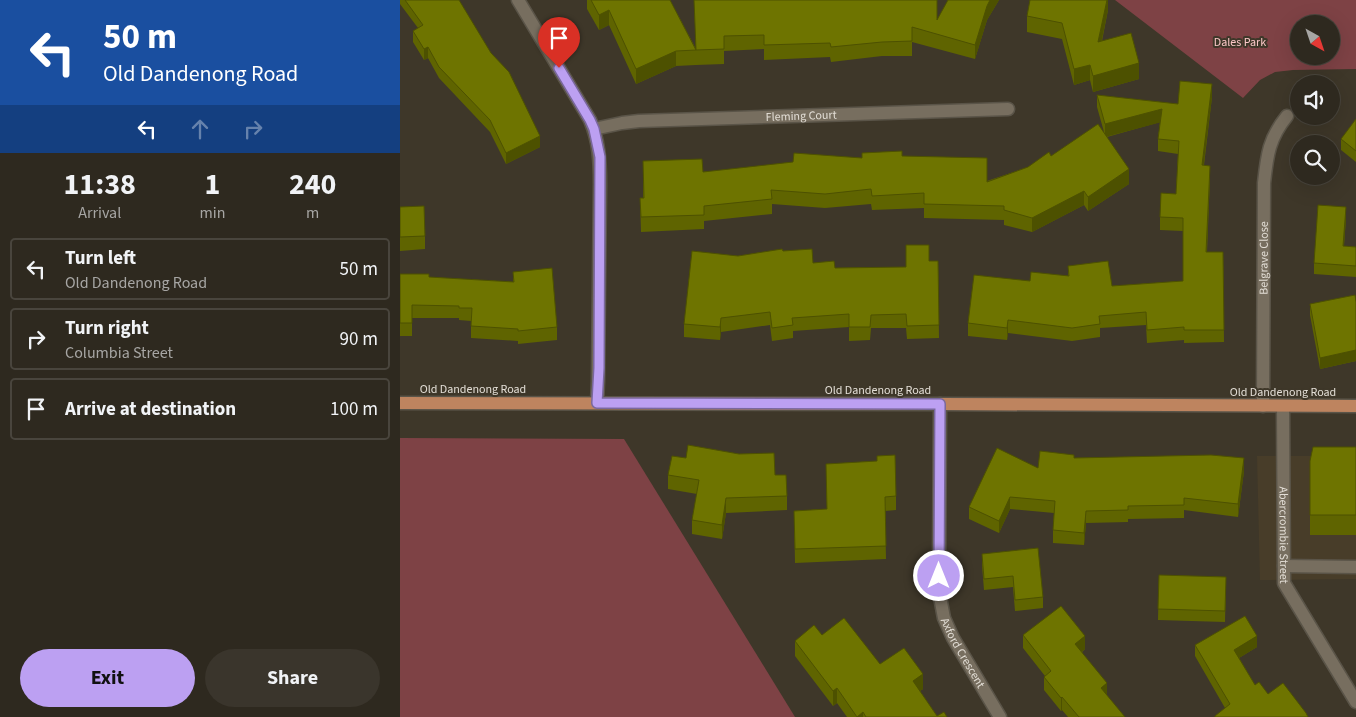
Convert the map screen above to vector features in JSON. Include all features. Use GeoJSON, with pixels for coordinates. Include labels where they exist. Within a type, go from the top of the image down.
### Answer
{"type":"FeatureCollection","features":[{"type":"Feature","properties":{"kind":"main road","name":"Old Dandenong Road"},"geometry":{"type":"LineString","coordinates":[[400,403],[1356,406]]}},
{"type":"Feature","properties":{"kind":"street"},"geometry":{"type":"LineString","coordinates":[[518,0],[580,102],[594,129],[600,157],[597,403]]}},
{"type":"Feature","properties":{"kind":"street","name":"Fleming Court"},"geometry":{"type":"LineString","coordinates":[[594,129],[640,121],[1008,109]]}},
{"type":"Feature","properties":{"kind":"street","name":"Belgrave Close"},"geometry":{"type":"LineString","coordinates":[[1263,406],[1264,183],[1270,145],[1274,134],[1287,116]]}},
{"type":"Feature","properties":{"kind":"street","name":"Axford Crescent"},"geometry":{"type":"LineString","coordinates":[[940,404],[939,576],[944,618],[953,638],[1000,717]]}},
{"type":"Feature","properties":{"kind":"street","name":"Abercrombie Street"},"geometry":{"type":"LineString","coordinates":[[1283,406],[1284,583],[1356,702]]}},
{"type":"Feature","properties":{"kind":"street"},"geometry":{"type":"LineString","coordinates":[[1284,566],[1356,567]]}},
{"type":"Feature","properties":{"kind":"shaded area"},"geometry":{"type":"Polygon","coordinates":[[[1257,456],[1356,456],[1356,579],[1260,580],[1257,456]]]}},
{"type":"Feature","properties":{"kind":"green space","name":"Dales Park"},"geometry":{"type":"Polygon","coordinates":[[[1115,0],[1356,0],[1356,69],[1275,72],[1260,80],[1243,98],[1115,0]]]}},
{"type":"Feature","properties":{"kind":"green space"},"geometry":{"type":"Polygon","coordinates":[[[400,438],[624,439],[795,717],[400,717],[400,438]]]}},
{"type":"Feature","properties":{"kind":"building"},"geometry":{"type":"Polygon","coordinates":[[[405,0],[459,0],[491,53],[509,72],[540,136],[506,153],[490,120],[439,67],[428,47],[424,49],[413,31],[423,25],[405,0]]]}},
{"type":"Feature","properties":{"kind":"building"},"geometry":{"type":"Polygon","coordinates":[[[591,0],[670,0],[696,50],[676,51],[636,69],[609,10],[599,15],[591,0]]]}},
{"type":"Feature","properties":{"kind":"building"},"geometry":{"type":"Polygon","coordinates":[[[694,0],[937,0],[937,20],[948,0],[990,0],[975,45],[912,27],[912,41],[831,47],[830,43],[764,45],[764,35],[724,36],[724,49],[696,50],[694,0]]]}},
{"type":"Feature","properties":{"kind":"building"},"geometry":{"type":"Polygon","coordinates":[[[1030,0],[1107,0],[1098,42],[1131,33],[1139,63],[1093,76],[1090,65],[1074,69],[1062,23],[1027,16],[1030,0]]]}},
{"type":"Feature","properties":{"kind":"building"},"geometry":{"type":"Polygon","coordinates":[[[1180,81],[1212,84],[1202,165],[1210,166],[1206,252],[1223,252],[1224,330],[1184,330],[1184,327],[1147,330],[1146,312],[1099,316],[1100,324],[1072,328],[1008,320],[1007,328],[968,323],[974,275],[1030,281],[1031,272],[1069,276],[1068,266],[1108,261],[1112,286],[1183,281],[1183,218],[1160,217],[1161,193],[1176,194],[1179,141],[1158,139],[1162,109],[1105,124],[1097,95],[1178,104],[1180,81]]]}},
{"type":"Feature","properties":{"kind":"building"},"geometry":{"type":"Polygon","coordinates":[[[1356,119],[1356,151],[1341,139],[1356,119]]]}},
{"type":"Feature","properties":{"kind":"building"},"geometry":{"type":"Polygon","coordinates":[[[1098,124],[1129,169],[1088,197],[1084,191],[1032,218],[1004,210],[1004,206],[924,204],[924,193],[872,196],[871,189],[825,194],[771,190],[772,199],[704,206],[704,215],[641,217],[640,198],[644,198],[643,161],[702,159],[703,172],[793,162],[794,153],[862,158],[862,153],[902,151],[902,156],[987,158],[987,182],[1028,167],[1049,152],[1051,156],[1098,124]]]}},
{"type":"Feature","properties":{"kind":"building"},"geometry":{"type":"Polygon","coordinates":[[[1318,205],[1346,207],[1343,246],[1356,247],[1356,266],[1314,263],[1318,205]]]}},
{"type":"Feature","properties":{"kind":"building"},"geometry":{"type":"Polygon","coordinates":[[[424,206],[425,236],[400,237],[400,207],[424,206]]]}},
{"type":"Feature","properties":{"kind":"building"},"geometry":{"type":"Polygon","coordinates":[[[906,245],[929,245],[929,261],[938,261],[939,325],[907,326],[906,314],[871,315],[870,327],[849,327],[849,314],[792,318],[793,325],[772,328],[770,312],[721,318],[720,327],[684,324],[692,251],[738,256],[782,249],[783,251],[812,249],[813,263],[834,261],[835,268],[906,267],[906,245]]]}},
{"type":"Feature","properties":{"kind":"building"},"geometry":{"type":"Polygon","coordinates":[[[552,268],[557,327],[518,331],[518,329],[471,326],[472,308],[459,308],[459,306],[412,305],[412,323],[400,323],[400,274],[429,274],[429,277],[514,282],[513,272],[552,268]]]}},
{"type":"Feature","properties":{"kind":"building"},"geometry":{"type":"Polygon","coordinates":[[[1355,295],[1356,350],[1320,358],[1310,304],[1355,295]]]}},
{"type":"Feature","properties":{"kind":"building"},"geometry":{"type":"Polygon","coordinates":[[[688,445],[739,454],[774,453],[775,475],[786,475],[787,496],[726,498],[722,525],[692,520],[699,480],[668,475],[672,456],[686,458],[688,445]]]}},
{"type":"Feature","properties":{"kind":"building"},"geometry":{"type":"Polygon","coordinates":[[[1313,447],[1356,447],[1356,515],[1310,515],[1310,461],[1313,447]]]}},
{"type":"Feature","properties":{"kind":"building"},"geometry":{"type":"Polygon","coordinates":[[[997,448],[1038,468],[1040,451],[1074,455],[1074,458],[1211,455],[1244,458],[1238,504],[1184,498],[1184,505],[1128,506],[1128,510],[1086,511],[1084,533],[1053,530],[1055,501],[1010,497],[999,521],[969,507],[997,448]]]}},
{"type":"Feature","properties":{"kind":"building"},"geometry":{"type":"Polygon","coordinates":[[[895,455],[896,496],[885,497],[886,546],[795,549],[794,511],[827,509],[826,464],[877,461],[877,456],[895,455]]]}},
{"type":"Feature","properties":{"kind":"building"},"geometry":{"type":"Polygon","coordinates":[[[1038,548],[1043,597],[1015,600],[1013,576],[984,579],[982,554],[1038,548]]]}},
{"type":"Feature","properties":{"kind":"building"},"geometry":{"type":"Polygon","coordinates":[[[1159,575],[1226,577],[1225,611],[1158,609],[1159,575]]]}},
{"type":"Feature","properties":{"kind":"building"},"geometry":{"type":"Polygon","coordinates":[[[1061,606],[1085,636],[1075,644],[1107,683],[1101,688],[1125,717],[1079,717],[1044,677],[1051,671],[1023,635],[1061,606]]]}},
{"type":"Feature","properties":{"kind":"building"},"geometry":{"type":"Polygon","coordinates":[[[1245,616],[1257,636],[1234,650],[1255,685],[1259,682],[1268,694],[1283,683],[1308,717],[1215,717],[1230,704],[1195,645],[1245,616]]]}},
{"type":"Feature","properties":{"kind":"building"},"geometry":{"type":"Polygon","coordinates":[[[844,618],[880,664],[904,648],[923,674],[913,681],[937,716],[944,712],[947,717],[866,717],[863,712],[857,717],[837,688],[833,691],[795,641],[814,625],[822,635],[844,618]]]}},
{"type":"Feature","properties":{"kind":"route"},"geometry":{"type":"LineString","coordinates":[[559,68],[590,120],[598,143],[600,157],[599,368],[597,403],[940,404],[939,576]]}}]}
